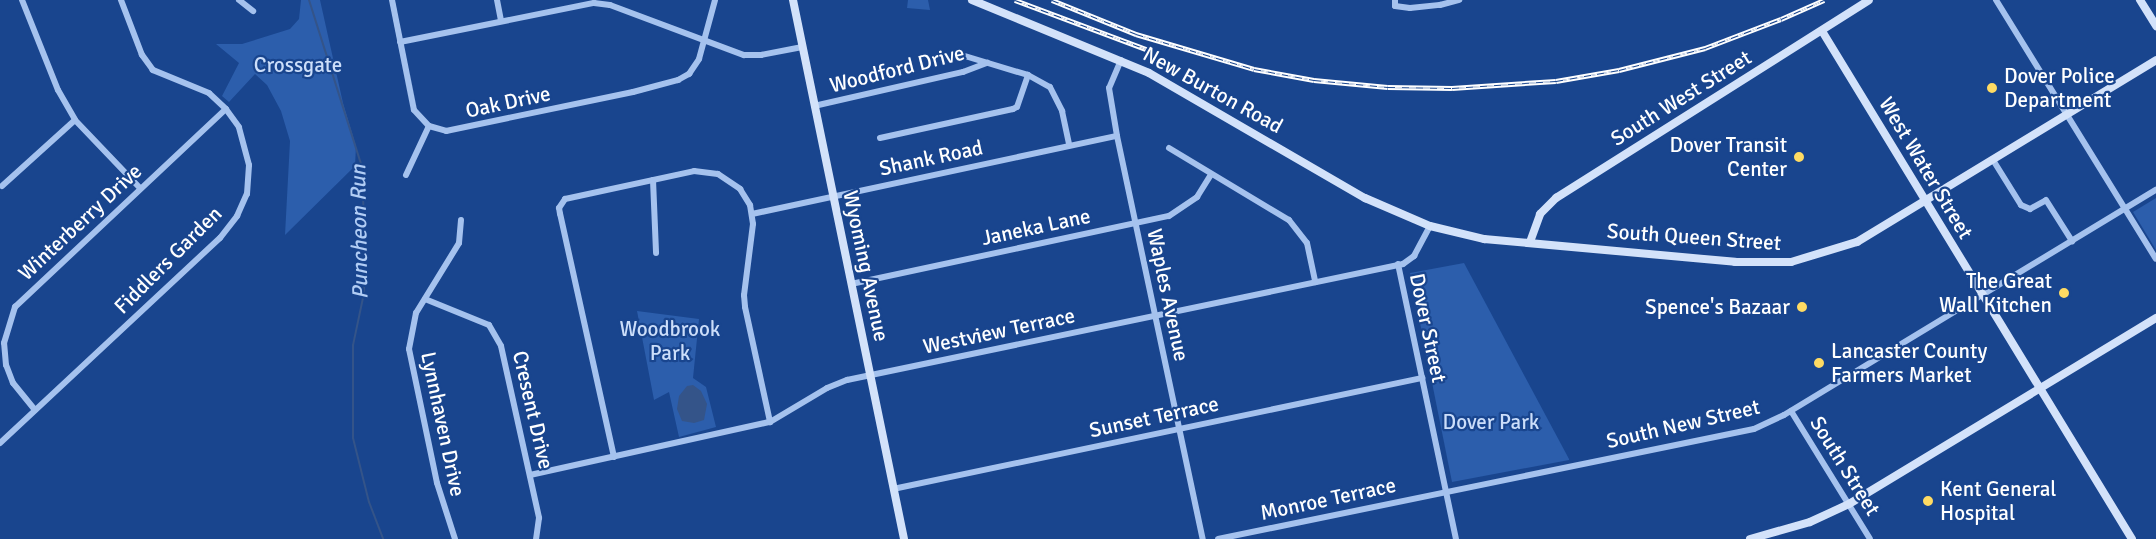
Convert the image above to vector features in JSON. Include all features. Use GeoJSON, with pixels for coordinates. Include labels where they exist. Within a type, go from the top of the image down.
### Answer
{"type":"FeatureCollection","features":[{"type":"Feature","properties":{"kind":"street"},"geometry":{"type":"LineString","coordinates":[[22,0],[58,90],[75,120],[140,188]]}},
{"type":"Feature","properties":{"kind":"street","name":"Fiddlers Garden"},"geometry":{"type":"LineString","coordinates":[[0,443],[220,238],[237,216],[247,194],[249,165],[242,135],[226,109],[209,93],[153,70],[141,55],[121,0]]}},
{"type":"Feature","properties":{"kind":"street"},"geometry":{"type":"LineString","coordinates":[[239,0],[253,11]]}},
{"type":"Feature","properties":{"kind":"street"},"geometry":{"type":"LineString","coordinates":[[392,0],[410,101],[419,118],[429,126],[406,175]]}},
{"type":"Feature","properties":{"kind":"street"},"geometry":{"type":"LineString","coordinates":[[497,0],[501,20]]}},
{"type":"Feature","properties":{"kind":"street","name":"Oak Drive"},"geometry":{"type":"LineString","coordinates":[[429,126],[438,130],[453,130],[678,80],[694,68],[705,42],[715,0]]}},
{"type":"Feature","properties":{"kind":"street","name":"Wyoming Avenue"},"geometry":{"type":"LineString","coordinates":[[793,0],[904,539]]}},
{"type":"Feature","properties":{"kind":"street","name":"New Burton Road"},"geometry":{"type":"LineString","coordinates":[[972,0],[1121,60],[1181,89],[1365,198],[1430,226]]}},
{"type":"Feature","properties":{"kind":"street"},"geometry":{"type":"LineString","coordinates":[[1395,3],[1429,7],[1459,0]]}},
{"type":"Feature","properties":{"kind":"street","name":"South West Street"},"geometry":{"type":"LineString","coordinates":[[1530,242],[1540,214],[1556,198],[1869,0]]}},
{"type":"Feature","properties":{"kind":"street"},"geometry":{"type":"LineString","coordinates":[[1996,0],[2156,259]]}},
{"type":"Feature","properties":{"kind":"street"},"geometry":{"type":"LineString","coordinates":[[2140,0],[2156,26]]}},
{"type":"Feature","properties":{"kind":"street"},"geometry":{"type":"LineString","coordinates":[[400,42],[578,4],[603,3],[705,42],[753,56],[802,47]]}},
{"type":"Feature","properties":{"kind":"street","name":"West Water Street"},"geometry":{"type":"LineString","coordinates":[[1822,31],[1982,297],[2132,539]]}},
{"type":"Feature","properties":{"kind":"street"},"geometry":{"type":"LineString","coordinates":[[955,53],[1028,75],[1050,87],[1057,98],[1069,145]]}},
{"type":"Feature","properties":{"kind":"street","name":"Waples Avenue"},"geometry":{"type":"LineString","coordinates":[[1121,60],[1109,88],[1117,136],[1203,539]]}},
{"type":"Feature","properties":{"kind":"street","name":"South Queen Street"},"geometry":{"type":"LineString","coordinates":[[1430,226],[1484,239],[1735,262],[1791,262],[1857,242],[2156,60]]}},
{"type":"Feature","properties":{"kind":"street","name":"Woodford Drive"},"geometry":{"type":"LineString","coordinates":[[814,106],[963,72],[987,63]]}},
{"type":"Feature","properties":{"kind":"street"},"geometry":{"type":"LineString","coordinates":[[880,138],[1013,109],[1017,107],[1028,75]]}},
{"type":"Feature","properties":{"kind":"street","name":"Winterberry Drive"},"geometry":{"type":"LineString","coordinates":[[35,410],[13,383],[6,365],[4,343],[15,307],[226,109]]}},
{"type":"Feature","properties":{"kind":"street"},"geometry":{"type":"LineString","coordinates":[[2,186],[75,120]]}},
{"type":"Feature","properties":{"kind":"street","name":"Shank Road"},"geometry":{"type":"LineString","coordinates":[[752,214],[1117,136]]}},
{"type":"Feature","properties":{"kind":"street"},"geometry":{"type":"LineString","coordinates":[[1169,148],[1289,220],[1301,232],[1307,243],[1315,282]]}},
{"type":"Feature","properties":{"kind":"street"},"geometry":{"type":"LineString","coordinates":[[1993,160],[2021,205],[2030,209],[2046,200],[2072,241]]}},
{"type":"Feature","properties":{"kind":"street"},"geometry":{"type":"LineString","coordinates":[[614,457],[560,214],[559,208],[565,199],[694,171],[718,174],[740,189],[752,214],[744,295],[770,422]]}},
{"type":"Feature","properties":{"kind":"street","name":"Janeka Lane"},"geometry":{"type":"LineString","coordinates":[[851,284],[1135,224],[1180,211],[1197,197],[1211,175]]}},
{"type":"Feature","properties":{"kind":"street"},"geometry":{"type":"LineString","coordinates":[[653,180],[656,253]]}},
{"type":"Feature","properties":{"kind":"street","name":"South New Street"},"geometry":{"type":"LineString","coordinates":[[1446,491],[1754,429],[1791,411],[2156,190]]}},
{"type":"Feature","properties":{"kind":"street","name":"Lynnhaven Drive"},"geometry":{"type":"LineString","coordinates":[[455,539],[437,483],[410,362],[412,325],[424,298],[455,251],[461,220]]}},
{"type":"Feature","properties":{"kind":"street","name":"Westview Terrace"},"geometry":{"type":"LineString","coordinates":[[530,475],[770,422],[827,388],[870,375],[1398,264],[1414,256],[1430,226]]}},
{"type":"Feature","properties":{"kind":"street","name":"Dover Street"},"geometry":{"type":"LineString","coordinates":[[1398,264],[1456,539]]}},
{"type":"Feature","properties":{"kind":"street","name":"Cresent Drive"},"geometry":{"type":"LineString","coordinates":[[424,298],[483,321],[497,336],[501,345],[539,518],[537,539]]}},
{"type":"Feature","properties":{"kind":"street"},"geometry":{"type":"LineString","coordinates":[[1750,539],[1810,522],[1849,504],[2156,318]]}},
{"type":"Feature","properties":{"kind":"street","name":"Sunset Terrace"},"geometry":{"type":"LineString","coordinates":[[894,489],[1422,378]]}},
{"type":"Feature","properties":{"kind":"street","name":"South Street"},"geometry":{"type":"LineString","coordinates":[[1791,411],[1870,539]]}},
{"type":"Feature","properties":{"kind":"street","name":"Monroe Terrace"},"geometry":{"type":"LineString","coordinates":[[1218,539],[1446,491]]}},
{"type":"Feature","properties":{"kind":"green space","name":"Crossgate"},"geometry":{"type":"Polygon","coordinates":[[[301,0],[320,0],[343,103],[356,146],[355,166],[285,235],[290,141],[281,111],[267,85],[255,74],[229,102],[222,96],[239,63],[216,44],[242,44],[290,29],[299,19],[301,0]]]}},
{"type":"Feature","properties":{"kind":"green space"},"geometry":{"type":"Polygon","coordinates":[[[908,0],[928,0],[930,10],[907,8],[908,0]]]}},
{"type":"Feature","properties":{"kind":"green space"},"geometry":{"type":"Polygon","coordinates":[[[2156,198],[2156,250],[2133,212],[2156,198]]]}},
{"type":"Feature","properties":{"kind":"green space","name":"Dover Park"},"geometry":{"type":"Polygon","coordinates":[[[1464,263],[1569,460],[1452,482],[1410,273],[1464,263]]]}},
{"type":"Feature","properties":{"kind":"green space","name":"Woodbrook Park"},"geometry":{"type":"Polygon","coordinates":[[[637,311],[699,319],[693,378],[706,387],[716,427],[679,437],[669,392],[654,400],[637,311]]]}},
{"type":"Feature","properties":{"kind":"shaded area"},"geometry":{"type":"Polygon","coordinates":[[[693,385],[701,391],[707,404],[704,420],[694,423],[682,421],[677,409],[679,396],[687,386],[693,385]]]}},
{"type":"Feature","properties":{"kind":"waterway","name":"Puncheon Run"},"geometry":{"type":"LineString","coordinates":[[309,0],[363,170],[364,293],[353,345],[353,438],[369,502],[383,539]]}},
{"type":"Feature","properties":{"kind":"railway"},"geometry":{"type":"LineString","coordinates":[[1015,0],[1149,50]]}},
{"type":"Feature","properties":{"kind":"railway"},"geometry":{"type":"LineString","coordinates":[[1052,0],[1136,34],[1254,69],[1314,80],[1388,87],[1452,88],[1556,81],[1619,70],[1705,48],[1824,0]]}},
{"type":"Feature","properties":{"kind":"place","name":"Dover Police Department"},"geometry":{"type":"Point","coordinates":[1992,88]}},
{"type":"Feature","properties":{"kind":"place","name":"Dover Transit Center"},"geometry":{"type":"Point","coordinates":[1799,157]}},
{"type":"Feature","properties":{"kind":"place","name":"The Great Wall Kitchen"},"geometry":{"type":"Point","coordinates":[2064,293]}},
{"type":"Feature","properties":{"kind":"place","name":"Spence's Bazaar"},"geometry":{"type":"Point","coordinates":[1802,307]}},
{"type":"Feature","properties":{"kind":"place","name":"Lancaster County Farmers Market"},"geometry":{"type":"Point","coordinates":[1819,363]}},
{"type":"Feature","properties":{"kind":"place","name":"Kent General Hospital"},"geometry":{"type":"Point","coordinates":[1928,501]}}]}
